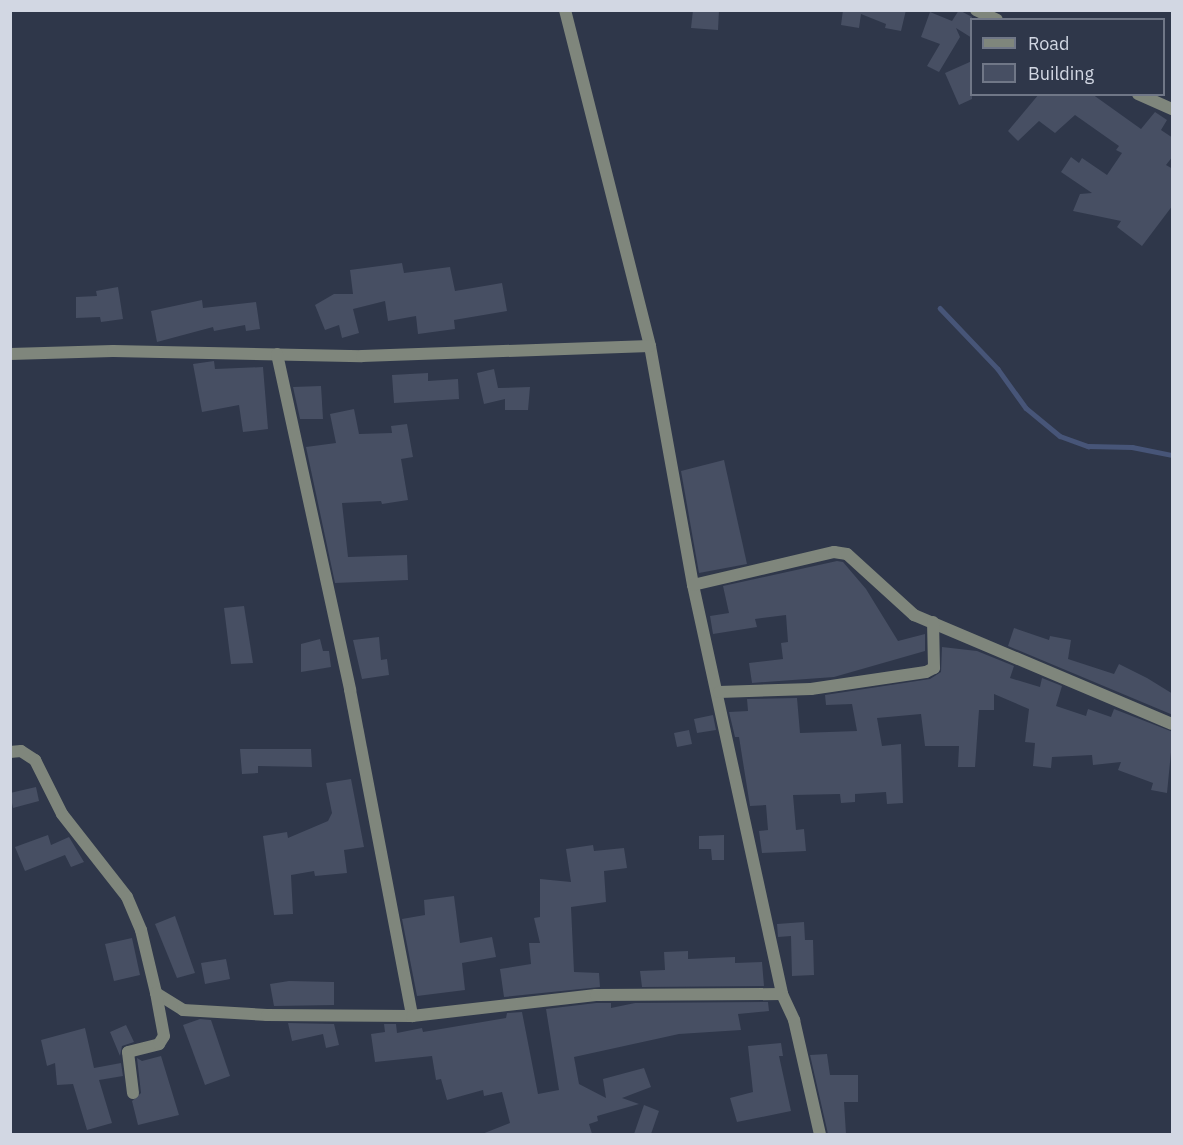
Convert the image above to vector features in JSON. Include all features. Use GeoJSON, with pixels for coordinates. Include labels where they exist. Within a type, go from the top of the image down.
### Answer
{"type":"FeatureCollection","features":[{"type":"Feature","properties":{"kind":"street"},"geometry":{"type":"LineString","coordinates":[[565,10],[650,346],[693,585],[719,692],[782,994],[794,1020],[820,1134]]}},
{"type":"Feature","properties":{"kind":"street"},"geometry":{"type":"LineString","coordinates":[[976,10],[993,18]]}},
{"type":"Feature","properties":{"kind":"street"},"geometry":{"type":"LineString","coordinates":[[1143,96],[1173,109]]}},
{"type":"Feature","properties":{"kind":"street"},"geometry":{"type":"LineString","coordinates":[[10,354],[524,353],[650,346]]}},
{"type":"Feature","properties":{"kind":"street"},"geometry":{"type":"LineString","coordinates":[[277,354],[350,690],[412,1016]]}},
{"type":"Feature","properties":{"kind":"street"},"geometry":{"type":"LineString","coordinates":[[693,585],[834,552],[849,555],[914,615],[1173,724]]}},
{"type":"Feature","properties":{"kind":"street"},"geometry":{"type":"LineString","coordinates":[[719,692],[811,689],[926,672],[934,668],[933,622]]}},
{"type":"Feature","properties":{"kind":"street"},"geometry":{"type":"LineString","coordinates":[[10,752],[21,751],[34,760],[62,814],[127,897],[141,930],[164,1036],[159,1044],[128,1052],[133,1093]]}},
{"type":"Feature","properties":{"kind":"street"},"geometry":{"type":"LineString","coordinates":[[156,993],[183,1010],[279,1016],[412,1016],[596,995],[782,994]]}},
{"type":"Feature","properties":{"kind":"building"},"geometry":{"type":"Polygon","coordinates":[[[693,10],[719,10],[718,30],[691,28],[693,10]]]}},
{"type":"Feature","properties":{"kind":"building"},"geometry":{"type":"Polygon","coordinates":[[[843,10],[906,10],[901,31],[885,28],[886,24],[861,14],[859,28],[841,25],[843,10]]]}},
{"type":"Feature","properties":{"kind":"building"},"geometry":{"type":"Polygon","coordinates":[[[959,10],[972,17],[970,18],[970,37],[956,28],[960,37],[939,72],[927,66],[940,44],[921,37],[930,12],[952,21],[959,10]]]}},
{"type":"Feature","properties":{"kind":"building"},"geometry":{"type":"Polygon","coordinates":[[[970,62],[970,96],[972,99],[959,105],[945,73],[970,62]]]}},
{"type":"Feature","properties":{"kind":"building"},"geometry":{"type":"Polygon","coordinates":[[[1037,96],[1095,96],[1141,129],[1155,112],[1167,120],[1161,130],[1173,138],[1173,156],[1166,165],[1173,169],[1173,205],[1142,246],[1117,227],[1121,221],[1073,211],[1080,194],[1092,193],[1061,172],[1071,157],[1079,163],[1082,158],[1107,175],[1122,153],[1116,150],[1119,146],[1075,115],[1055,133],[1039,121],[1018,141],[1008,131],[1037,96]]]}},
{"type":"Feature","properties":{"kind":"building"},"geometry":{"type":"Polygon","coordinates":[[[402,263],[404,273],[450,267],[455,291],[502,283],[507,311],[454,320],[455,329],[418,334],[416,316],[388,321],[385,301],[353,309],[359,333],[342,338],[339,325],[325,330],[315,305],[334,294],[353,294],[350,270],[402,263]]]}},
{"type":"Feature","properties":{"kind":"building"},"geometry":{"type":"Polygon","coordinates":[[[118,287],[123,319],[101,322],[100,317],[76,318],[76,297],[97,296],[96,291],[118,287]]]}},
{"type":"Feature","properties":{"kind":"building"},"geometry":{"type":"Polygon","coordinates":[[[202,300],[203,308],[256,302],[260,329],[246,331],[245,325],[214,331],[213,327],[157,342],[151,311],[202,300]]]}},
{"type":"Feature","properties":{"kind":"building"},"geometry":{"type":"Polygon","coordinates":[[[214,361],[215,369],[263,367],[268,429],[243,432],[239,405],[202,412],[193,364],[214,361]]]}},
{"type":"Feature","properties":{"kind":"building"},"geometry":{"type":"Polygon","coordinates":[[[494,369],[498,388],[530,387],[528,410],[505,410],[505,399],[484,404],[477,373],[494,369]]]}},
{"type":"Feature","properties":{"kind":"building"},"geometry":{"type":"Polygon","coordinates":[[[428,373],[428,381],[458,379],[459,399],[394,403],[392,375],[428,373]]]}},
{"type":"Feature","properties":{"kind":"building"},"geometry":{"type":"Polygon","coordinates":[[[321,386],[323,419],[300,419],[293,387],[321,386]]]}},
{"type":"Feature","properties":{"kind":"building"},"geometry":{"type":"Polygon","coordinates":[[[354,409],[359,434],[392,433],[391,426],[407,424],[413,457],[401,459],[408,500],[382,504],[381,501],[342,503],[348,557],[407,555],[408,580],[335,583],[306,447],[336,443],[330,414],[354,409]]]}},
{"type":"Feature","properties":{"kind":"building"},"geometry":{"type":"Polygon","coordinates":[[[724,460],[747,564],[699,573],[681,471],[724,460]]]}},
{"type":"Feature","properties":{"kind":"building"},"geometry":{"type":"Polygon","coordinates":[[[837,561],[843,562],[866,589],[898,641],[925,634],[925,651],[834,677],[752,683],[749,663],[783,659],[781,643],[788,642],[786,615],[755,619],[757,627],[713,634],[710,616],[729,613],[723,586],[837,561]]]}},
{"type":"Feature","properties":{"kind":"building"},"geometry":{"type":"Polygon","coordinates":[[[244,606],[253,663],[231,664],[224,608],[244,606]]]}},
{"type":"Feature","properties":{"kind":"building"},"geometry":{"type":"Polygon","coordinates":[[[1014,628],[1049,640],[1050,636],[1071,640],[1068,659],[1114,674],[1119,664],[1147,678],[1173,694],[1173,715],[1008,646],[1014,628]]]}},
{"type":"Feature","properties":{"kind":"building"},"geometry":{"type":"Polygon","coordinates":[[[379,637],[381,660],[387,659],[389,675],[362,679],[353,640],[379,637]]]}},
{"type":"Feature","properties":{"kind":"building"},"geometry":{"type":"Polygon","coordinates":[[[320,639],[323,651],[329,651],[331,667],[301,672],[301,644],[320,639]]]}},
{"type":"Feature","properties":{"kind":"building"},"geometry":{"type":"Polygon","coordinates":[[[942,647],[977,651],[1014,666],[1010,678],[1040,687],[1042,678],[1062,686],[1056,706],[1086,716],[1088,709],[1111,717],[1114,709],[1173,732],[1167,793],[1151,790],[1153,783],[1118,770],[1121,762],[1093,765],[1092,755],[1052,757],[1051,768],[1033,766],[1035,743],[1025,742],[1029,709],[994,694],[994,710],[979,710],[975,767],[958,767],[959,746],[925,746],[921,714],[877,718],[882,746],[901,744],[903,803],[887,804],[886,792],[855,794],[855,802],[841,803],[840,794],[793,795],[796,830],[804,829],[806,851],[762,853],[759,831],[768,830],[766,805],[750,806],[739,737],[735,737],[729,712],[748,711],[747,699],[797,698],[800,733],[857,731],[852,704],[826,705],[825,695],[930,679],[941,672],[942,647]]]}},
{"type":"Feature","properties":{"kind":"building"},"geometry":{"type":"Polygon","coordinates":[[[713,715],[716,730],[697,733],[694,719],[713,715]]]}},
{"type":"Feature","properties":{"kind":"building"},"geometry":{"type":"Polygon","coordinates":[[[689,730],[692,744],[677,747],[674,733],[689,730]]]}},
{"type":"Feature","properties":{"kind":"building"},"geometry":{"type":"Polygon","coordinates":[[[240,749],[311,749],[312,767],[258,766],[258,773],[242,774],[240,749]]]}},
{"type":"Feature","properties":{"kind":"building"},"geometry":{"type":"Polygon","coordinates":[[[351,779],[364,847],[344,850],[347,873],[315,876],[314,871],[291,875],[293,914],[274,915],[263,836],[287,832],[288,838],[328,821],[332,813],[326,783],[351,779]]]}},
{"type":"Feature","properties":{"kind":"building"},"geometry":{"type":"Polygon","coordinates":[[[36,787],[39,801],[13,808],[10,793],[36,787]]]}},
{"type":"Feature","properties":{"kind":"building"},"geometry":{"type":"Polygon","coordinates":[[[48,835],[51,845],[69,837],[84,862],[71,867],[65,855],[25,871],[15,847],[48,835]]]}},
{"type":"Feature","properties":{"kind":"building"},"geometry":{"type":"Polygon","coordinates":[[[724,835],[724,860],[712,860],[711,849],[699,849],[699,836],[724,835]]]}},
{"type":"Feature","properties":{"kind":"building"},"geometry":{"type":"Polygon","coordinates":[[[593,845],[594,851],[624,848],[627,868],[604,871],[606,902],[571,907],[574,972],[599,973],[600,987],[504,997],[500,969],[531,964],[529,943],[540,943],[534,918],[540,917],[540,879],[571,882],[566,849],[593,845]]]}},
{"type":"Feature","properties":{"kind":"building"},"geometry":{"type":"Polygon","coordinates":[[[454,896],[460,943],[492,937],[496,957],[462,963],[465,990],[417,996],[402,919],[425,915],[424,900],[454,896]]]}},
{"type":"Feature","properties":{"kind":"building"},"geometry":{"type":"Polygon","coordinates":[[[175,916],[195,973],[177,978],[155,924],[175,916]]]}},
{"type":"Feature","properties":{"kind":"building"},"geometry":{"type":"Polygon","coordinates":[[[804,922],[805,940],[813,940],[814,975],[792,976],[791,936],[778,937],[777,924],[804,922]]]}},
{"type":"Feature","properties":{"kind":"building"},"geometry":{"type":"Polygon","coordinates":[[[132,938],[140,975],[114,981],[105,944],[132,938]]]}},
{"type":"Feature","properties":{"kind":"building"},"geometry":{"type":"Polygon","coordinates":[[[688,951],[688,959],[735,957],[735,963],[762,962],[764,986],[642,987],[640,971],[665,970],[664,952],[688,951]]]}},
{"type":"Feature","properties":{"kind":"building"},"geometry":{"type":"Polygon","coordinates":[[[226,959],[230,979],[205,984],[201,963],[226,959]]]}},
{"type":"Feature","properties":{"kind":"building"},"geometry":{"type":"Polygon","coordinates":[[[289,981],[334,982],[334,1005],[274,1006],[270,984],[289,981]]]}},
{"type":"Feature","properties":{"kind":"building"},"geometry":{"type":"Polygon","coordinates":[[[768,1002],[769,1011],[738,1014],[741,1030],[679,1034],[574,1057],[579,1084],[606,1098],[603,1079],[644,1068],[651,1087],[622,1098],[639,1104],[597,1116],[598,1121],[589,1124],[592,1134],[482,1134],[510,1123],[502,1092],[484,1096],[483,1090],[447,1100],[441,1079],[436,1080],[432,1056],[375,1062],[371,1034],[385,1032],[384,1024],[396,1024],[397,1033],[422,1028],[423,1032],[506,1018],[507,1013],[522,1012],[538,1094],[559,1090],[546,1009],[596,1003],[611,1003],[611,1008],[635,1003],[768,1002]]]}},
{"type":"Feature","properties":{"kind":"building"},"geometry":{"type":"Polygon","coordinates":[[[200,1019],[211,1020],[230,1076],[205,1085],[183,1025],[200,1019]]]}},
{"type":"Feature","properties":{"kind":"building"},"geometry":{"type":"Polygon","coordinates":[[[288,1023],[334,1024],[339,1045],[326,1048],[323,1034],[292,1041],[288,1023]]]}},
{"type":"Feature","properties":{"kind":"building"},"geometry":{"type":"Polygon","coordinates":[[[126,1025],[134,1042],[122,1046],[120,1056],[110,1032],[126,1025]]]}},
{"type":"Feature","properties":{"kind":"building"},"geometry":{"type":"Polygon","coordinates":[[[85,1028],[94,1068],[121,1063],[123,1076],[99,1080],[112,1123],[87,1130],[73,1084],[57,1085],[55,1063],[47,1066],[41,1040],[85,1028]]]}},
{"type":"Feature","properties":{"kind":"building"},"geometry":{"type":"Polygon","coordinates":[[[781,1043],[783,1056],[779,1056],[791,1111],[737,1122],[730,1098],[753,1092],[748,1046],[781,1043]]]}},
{"type":"Feature","properties":{"kind":"building"},"geometry":{"type":"Polygon","coordinates":[[[827,1054],[830,1075],[858,1075],[858,1102],[844,1102],[846,1134],[828,1134],[810,1055],[827,1054]]]}},
{"type":"Feature","properties":{"kind":"building"},"geometry":{"type":"Polygon","coordinates":[[[161,1056],[179,1115],[138,1125],[132,1101],[141,1093],[137,1058],[142,1061],[161,1056]]]}},
{"type":"Feature","properties":{"kind":"building"},"geometry":{"type":"Polygon","coordinates":[[[644,1105],[659,1111],[651,1134],[634,1134],[644,1105]]]}},
{"type":"Feature","properties":{"kind":"waterway"},"geometry":{"type":"LineString","coordinates":[[940,308],[998,369],[1026,408],[1060,436],[1088,446],[1132,447],[1172,455]]}}]}
